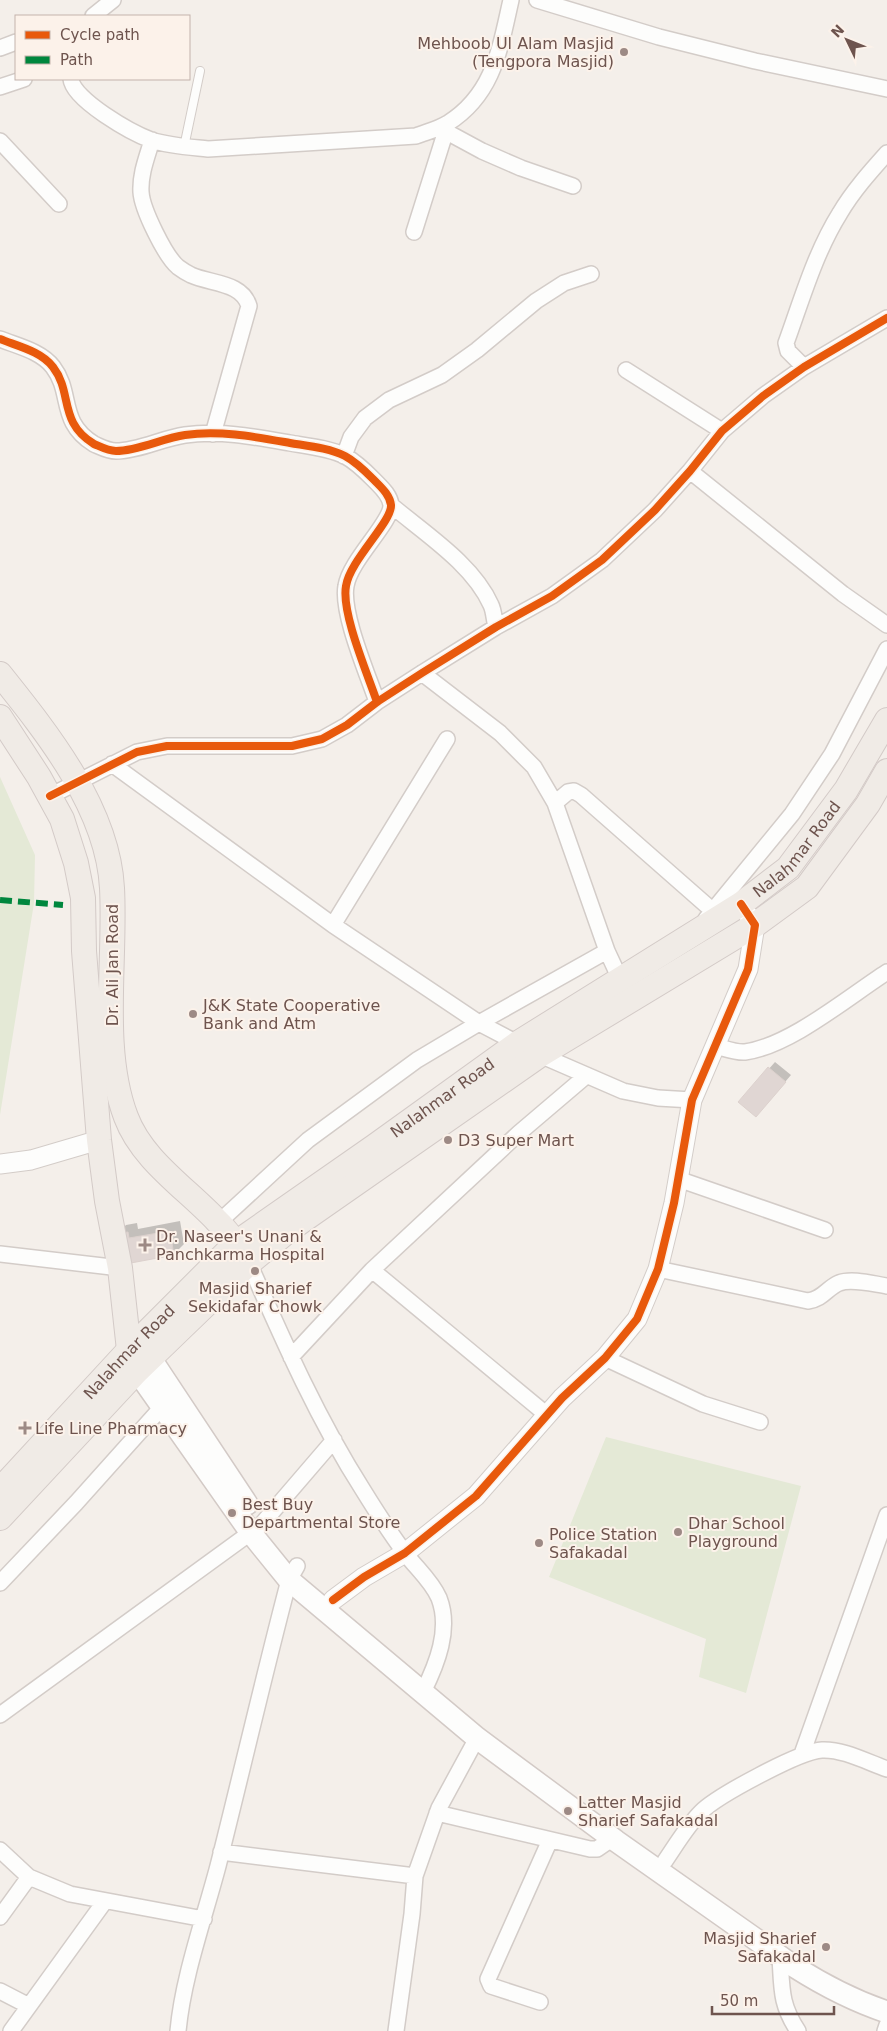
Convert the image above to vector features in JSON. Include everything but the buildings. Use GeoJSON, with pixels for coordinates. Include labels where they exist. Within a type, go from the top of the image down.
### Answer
{"type":"FeatureCollection","features":[{"type":"Feature","properties":{"kind":"main road","name":"Dr. Ali Jan Road"},"geometry":{"type":"LineString","coordinates":[[0,674],[77,782],[100,830],[108,860],[112,887],[112,1049],[116,1089],[135,1138],[154,1160],[219,1222],[236,1243]]}},
{"type":"Feature","properties":{"kind":"main road","name":"Dr. Ali Jan Road"},"geometry":{"type":"LineString","coordinates":[[0,717],[13,735],[62,819],[76,863],[83,898],[84,951],[99,1140],[107,1201],[139,1360]]}},
{"type":"Feature","properties":{"kind":"main road","name":"Nalahmar Road"},"geometry":{"type":"LineString","coordinates":[[0,1518],[139,1360],[236,1243],[518,1043],[741,904],[788,868],[846,790],[887,720]]}},
{"type":"Feature","properties":{"kind":"main road","name":"Nalahmar Road"},"geometry":{"type":"LineString","coordinates":[[0,1490],[139,1360],[289,1230],[540,1055],[755,925],[806,887],[868,804],[887,771]]}},
{"type":"Feature","properties":{"kind":"main road"},"geometry":{"type":"LineString","coordinates":[[236,1243],[249,1263]]}},
{"type":"Feature","properties":{"kind":"main road"},"geometry":{"type":"LineString","coordinates":[[139,1360],[162,1407],[256,1529],[293,1573],[426,1687],[769,1936],[821,1970],[857,1987],[887,1996]]}},
{"type":"Feature","properties":{"kind":"main road"},"geometry":{"type":"LineString","coordinates":[[139,1360],[256,1529]]}},
{"type":"Feature","properties":{"kind":"main road"},"geometry":{"type":"LineString","coordinates":[[293,1573],[333,1600],[426,1687],[477,1738],[780,1957],[823,1985],[887,2012]]}},
{"type":"Feature","properties":{"kind":"street"},"geometry":{"type":"LineString","coordinates":[[95,15],[113,0]]}},
{"type":"Feature","properties":{"kind":"street"},"geometry":{"type":"LineString","coordinates":[[414,232],[447,128],[487,84],[496,62],[511,0]]}},
{"type":"Feature","properties":{"kind":"street"},"geometry":{"type":"LineString","coordinates":[[537,0],[659,37],[754,61],[887,89]]}},
{"type":"Feature","properties":{"kind":"street"},"geometry":{"type":"LineString","coordinates":[[0,48],[15,42]]}},
{"type":"Feature","properties":{"kind":"street"},"geometry":{"type":"LineString","coordinates":[[0,87],[21,80]]}},
{"type":"Feature","properties":{"kind":"street"},"geometry":{"type":"LineString","coordinates":[[72,80],[79,95],[123,126],[152,140],[184,147],[208,149],[416,136],[447,128],[482,151],[522,168],[573,186]]}},
{"type":"Feature","properties":{"kind":"street"},"geometry":{"type":"LineString","coordinates":[[152,140],[141,177],[141,194],[165,250],[178,266],[193,275],[239,291],[246,297],[249,306],[213,434]]}},
{"type":"Feature","properties":{"kind":"street"},"geometry":{"type":"LineString","coordinates":[[0,141],[59,204]]}},
{"type":"Feature","properties":{"kind":"street"},"geometry":{"type":"LineString","coordinates":[[804,367],[788,351],[786,343],[819,253],[840,213],[866,177],[887,153]]}},
{"type":"Feature","properties":{"kind":"street"},"geometry":{"type":"LineString","coordinates":[[344,456],[352,437],[365,418],[389,400],[442,375],[477,350],[536,301],[564,283],[591,274]]}},
{"type":"Feature","properties":{"kind":"street"},"geometry":{"type":"LineString","coordinates":[[50,796],[137,752],[167,746],[292,746],[322,739],[347,725],[422,672],[496,627],[552,596],[602,560],[655,510],[722,431],[763,396],[804,367],[887,318]]}},
{"type":"Feature","properties":{"kind":"street"},"geometry":{"type":"LineString","coordinates":[[0,339],[38,354],[52,366],[61,382],[65,402],[74,426],[86,438],[101,448],[115,451],[185,435],[244,435],[316,447],[344,456],[363,468],[387,493],[391,505],[384,523],[358,558],[346,586],[347,613],[377,702]]}},
{"type":"Feature","properties":{"kind":"street"},"geometry":{"type":"LineString","coordinates":[[626,370],[722,431]]}},
{"type":"Feature","properties":{"kind":"street"},"geometry":{"type":"LineString","coordinates":[[690,471],[843,594],[887,625]]}},
{"type":"Feature","properties":{"kind":"street"},"geometry":{"type":"LineString","coordinates":[[391,505],[456,560],[480,584],[492,606],[496,627]]}},
{"type":"Feature","properties":{"kind":"street"},"geometry":{"type":"LineString","coordinates":[[696,932],[792,814],[822,769],[864,696],[887,649]]}},
{"type":"Feature","properties":{"kind":"street"},"geometry":{"type":"LineString","coordinates":[[422,672],[500,733],[534,767],[555,803],[607,951],[620,979]]}},
{"type":"Feature","properties":{"kind":"street"},"geometry":{"type":"LineString","coordinates":[[333,925],[446,739]]}},
{"type":"Feature","properties":{"kind":"street"},"geometry":{"type":"LineString","coordinates":[[112,764],[333,925],[478,1023],[540,1055],[623,1091],[658,1098],[692,1100]]}},
{"type":"Feature","properties":{"kind":"street"},"geometry":{"type":"LineString","coordinates":[[555,803],[568,792],[574,791],[581,795],[713,911]]}},
{"type":"Feature","properties":{"kind":"street"},"geometry":{"type":"LineString","coordinates":[[333,1600],[364,1576],[405,1553],[476,1496],[562,1398],[605,1358],[637,1319],[658,1269],[678,1179],[692,1100],[748,969],[755,925],[741,904]]}},
{"type":"Feature","properties":{"kind":"street"},"geometry":{"type":"LineString","coordinates":[[219,1222],[308,1140],[417,1060],[478,1023],[607,951]]}},
{"type":"Feature","properties":{"kind":"street"},"geometry":{"type":"LineString","coordinates":[[715,1046],[743,1052],[773,1045],[822,1016],[887,972]]}},
{"type":"Feature","properties":{"kind":"street"},"geometry":{"type":"LineString","coordinates":[[291,1357],[372,1270],[519,1133],[586,1076]]}},
{"type":"Feature","properties":{"kind":"street"},"geometry":{"type":"LineString","coordinates":[[0,1164],[31,1160],[99,1140]]}},
{"type":"Feature","properties":{"kind":"street"},"geometry":{"type":"LineString","coordinates":[[678,1179],[824,1230]]}},
{"type":"Feature","properties":{"kind":"street"},"geometry":{"type":"LineString","coordinates":[[0,1254],[120,1268]]}},
{"type":"Feature","properties":{"kind":"street"},"geometry":{"type":"LineString","coordinates":[[249,1263],[291,1357],[334,1440],[362,1489],[405,1553],[426,1577],[439,1598],[444,1622],[441,1647],[426,1687]]}},
{"type":"Feature","properties":{"kind":"street"},"geometry":{"type":"LineString","coordinates":[[658,1269],[808,1301],[818,1300],[833,1286],[841,1282],[887,1286]]}},
{"type":"Feature","properties":{"kind":"street"},"geometry":{"type":"LineString","coordinates":[[372,1270],[547,1415]]}},
{"type":"Feature","properties":{"kind":"street"},"geometry":{"type":"LineString","coordinates":[[605,1358],[703,1404],[760,1422]]}},
{"type":"Feature","properties":{"kind":"street"},"geometry":{"type":"LineString","coordinates":[[0,1583],[76,1503],[162,1407]]}},
{"type":"Feature","properties":{"kind":"street"},"geometry":{"type":"LineString","coordinates":[[0,1715],[256,1529],[334,1440]]}},
{"type":"Feature","properties":{"kind":"street"},"geometry":{"type":"LineString","coordinates":[[802,1754],[887,1515]]}},
{"type":"Feature","properties":{"kind":"street"},"geometry":{"type":"LineString","coordinates":[[178,2031],[180,2005],[204,1920],[255,1708],[293,1573]]}},
{"type":"Feature","properties":{"kind":"street"},"geometry":{"type":"LineString","coordinates":[[396,2031],[412,1914],[415,1876],[437,1813],[477,1738]]}},
{"type":"Feature","properties":{"kind":"street"},"geometry":{"type":"LineString","coordinates":[[665,1861],[700,1813],[716,1799],[802,1754],[821,1750],[834,1751],[887,1769]]}},
{"type":"Feature","properties":{"kind":"street"},"geometry":{"type":"LineString","coordinates":[[437,1813],[590,1849],[597,1849],[613,1838]]}},
{"type":"Feature","properties":{"kind":"street"},"geometry":{"type":"LineString","coordinates":[[540,2002],[491,1986],[488,1979],[550,1840]]}},
{"type":"Feature","properties":{"kind":"street"},"geometry":{"type":"LineString","coordinates":[[0,1850],[29,1877],[70,1894],[204,1920]]}},
{"type":"Feature","properties":{"kind":"street"},"geometry":{"type":"LineString","coordinates":[[221,1852],[415,1876]]}},
{"type":"Feature","properties":{"kind":"street"},"geometry":{"type":"LineString","coordinates":[[0,1917],[29,1877]]}},
{"type":"Feature","properties":{"kind":"street"},"geometry":{"type":"LineString","coordinates":[[11,2031],[105,1901]]}},
{"type":"Feature","properties":{"kind":"street"},"geometry":{"type":"LineString","coordinates":[[780,1957],[782,1998],[789,2017],[798,2031]]}},
{"type":"Feature","properties":{"kind":"street"},"geometry":{"type":"LineString","coordinates":[[0,1991],[29,2006]]}},
{"type":"Feature","properties":{"kind":"street"},"geometry":{"type":"LineString","coordinates":[[885,2031],[887,2025]]}},
{"type":"Feature","properties":{"kind":"lane"},"geometry":{"type":"LineString","coordinates":[[184,147],[200,71]]}},
{"type":"Feature","properties":{"kind":"green space"},"geometry":{"type":"Polygon","coordinates":[[[0,777],[35,855],[34,903],[0,1115],[0,777]]]}},
{"type":"Feature","properties":{"kind":"green space","name":"Dhar School Playground"},"geometry":{"type":"Polygon","coordinates":[[[606,1437],[801,1486],[746,1693],[699,1677],[706,1639],[549,1577],[606,1437]]]}},
{"type":"Feature","properties":{"kind":"marked path"},"geometry":{"type":"LineString","coordinates":[[0,900],[63,905]]}},
{"type":"Feature","properties":{"kind":"cycle path"},"geometry":{"type":"LineString","coordinates":[[50,796],[137,752],[167,746],[292,746],[322,739],[347,725],[377,702],[422,673],[496,627],[552,596],[602,560],[655,510],[722,431],[763,396],[804,367],[887,318]]}},
{"type":"Feature","properties":{"kind":"cycle path"},"geometry":{"type":"LineString","coordinates":[[0,339],[28,350],[48,361],[59,377],[70,417],[75,426],[94,444],[105,449],[113,451],[142,447],[185,435],[211,433],[238,435],[332,451],[350,459],[366,472],[386,493],[391,505],[390,512],[349,576],[346,586],[346,598],[351,627],[377,702]]}},
{"type":"Feature","properties":{"kind":"cycle path"},"geometry":{"type":"LineString","coordinates":[[333,1600],[364,1577],[405,1553],[476,1496],[562,1398],[605,1358],[637,1319],[658,1269],[674,1203],[692,1100],[748,969],[755,925],[741,904]]}},
{"type":"Feature","properties":{"kind":"place","name":"Mehboob Ul Alam Masjid (Tengpora Masjid)"},"geometry":{"type":"Point","coordinates":[624,52]}},
{"type":"Feature","properties":{"kind":"place","name":"J&K State Cooperative Bank and Atm"},"geometry":{"type":"Point","coordinates":[193,1014]}},
{"type":"Feature","properties":{"kind":"place","name":"D3 Super Mart"},"geometry":{"type":"Point","coordinates":[448,1140]}},
{"type":"Feature","properties":{"kind":"place","name":"Dr. Naseer's Unani & Panchkarma Hospital"},"geometry":{"type":"Point","coordinates":[145,1245]}},
{"type":"Feature","properties":{"kind":"place","name":"Masjid Sharief Sekidafar Chowk"},"geometry":{"type":"Point","coordinates":[255,1271]}},
{"type":"Feature","properties":{"kind":"place","name":"Life Line Pharmacy"},"geometry":{"type":"Point","coordinates":[25,1428]}},
{"type":"Feature","properties":{"kind":"place","name":"Best Buy Departmental Store"},"geometry":{"type":"Point","coordinates":[232,1513]}},
{"type":"Feature","properties":{"kind":"place","name":"Dhar School Playground"},"geometry":{"type":"Point","coordinates":[678,1532]}},
{"type":"Feature","properties":{"kind":"place","name":"Police Station Safakadal"},"geometry":{"type":"Point","coordinates":[539,1543]}},
{"type":"Feature","properties":{"kind":"place","name":"Latter Masjid Sharief Safakadal"},"geometry":{"type":"Point","coordinates":[568,1811]}},
{"type":"Feature","properties":{"kind":"place","name":"Masjid Sharief Safakadal"},"geometry":{"type":"Point","coordinates":[826,1947]}}]}
